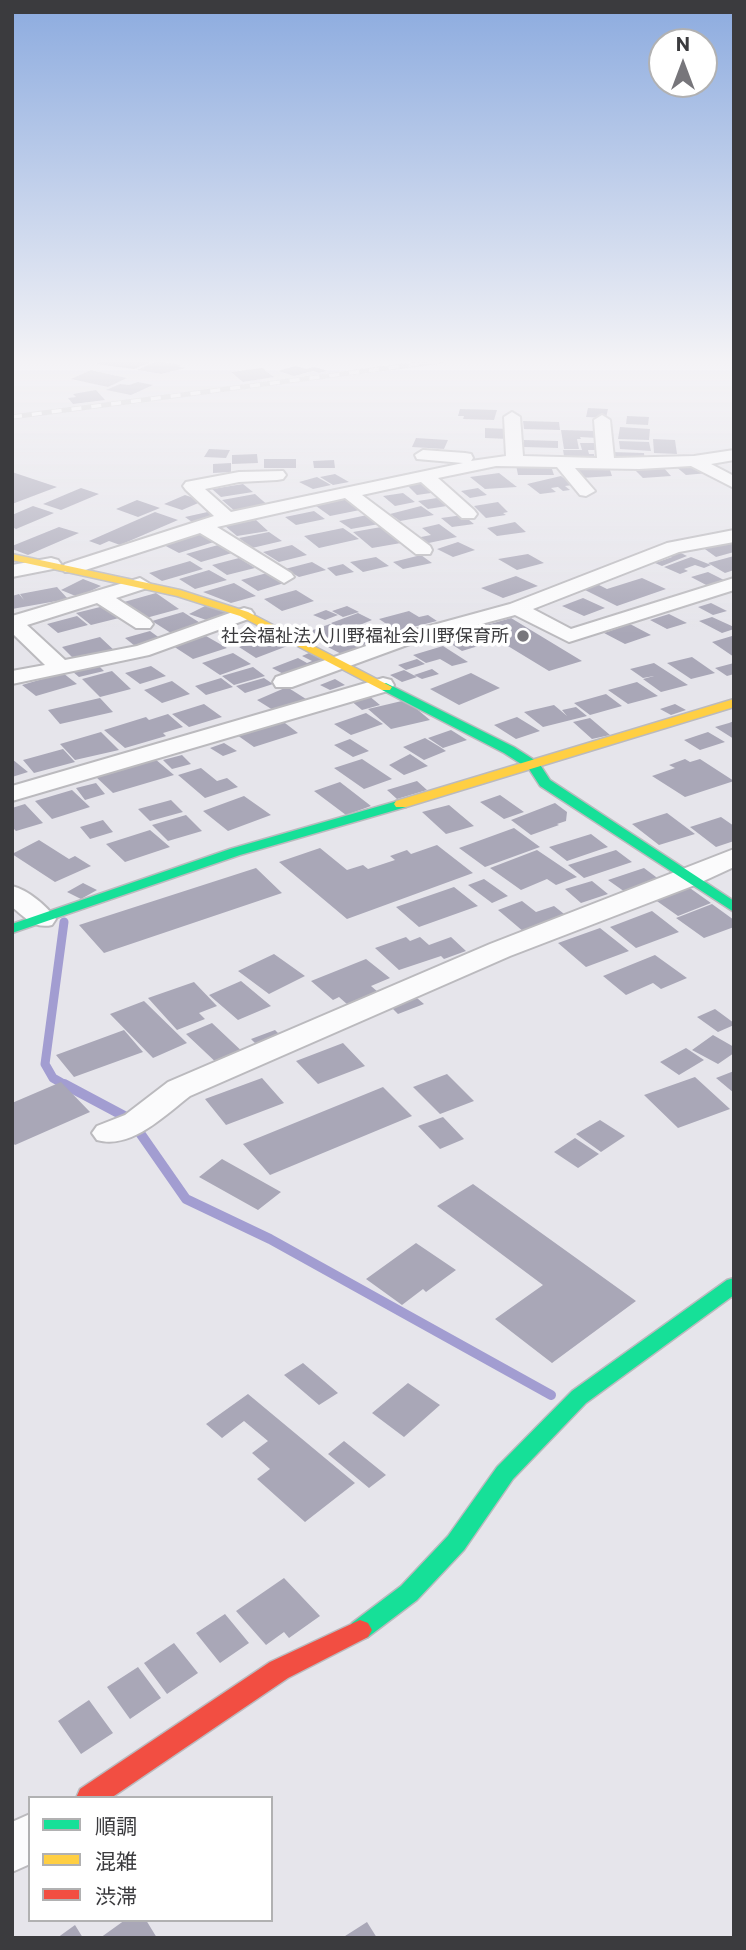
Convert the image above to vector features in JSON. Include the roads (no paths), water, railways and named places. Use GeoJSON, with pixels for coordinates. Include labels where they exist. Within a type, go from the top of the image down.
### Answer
{"type":"FeatureCollection","features":[{"type":"Feature","properties":{"kind":"street"},"geometry":{"type":"LineString","coordinates":[[514,452],[515,462]]}},
{"type":"Feature","properties":{"kind":"street"},"geometry":{"type":"LineString","coordinates":[[605,452],[606,464]]}},
{"type":"Feature","properties":{"kind":"street"},"geometry":{"type":"LineString","coordinates":[[423,455],[515,462],[606,464],[694,461],[734,455]]}},
{"type":"Feature","properties":{"kind":"street"},"geometry":{"type":"LineString","coordinates":[[72,568],[228,518],[496,461]]}},
{"type":"Feature","properties":{"kind":"street"},"geometry":{"type":"LineString","coordinates":[[694,461],[734,483]]}},
{"type":"Feature","properties":{"kind":"street"},"geometry":{"type":"LineString","coordinates":[[562,463],[586,491]]}},
{"type":"Feature","properties":{"kind":"street"},"geometry":{"type":"LineString","coordinates":[[228,518],[192,486],[239,477],[277,475]]}},
{"type":"Feature","properties":{"kind":"street"},"geometry":{"type":"LineString","coordinates":[[425,476],[468,514]]}},
{"type":"Feature","properties":{"kind":"street"},"geometry":{"type":"LineString","coordinates":[[350,494],[423,550]]}},
{"type":"Feature","properties":{"kind":"street"},"geometry":{"type":"LineString","coordinates":[[202,526],[284,577]]}},
{"type":"Feature","properties":{"kind":"street"},"geometry":{"type":"LineString","coordinates":[[320,705],[275,676],[340,662],[411,638],[517,608],[674,547],[734,536]]}},
{"type":"Feature","properties":{"kind":"street"},"geometry":{"type":"LineString","coordinates":[[12,557],[180,593],[244,614],[509,750],[534,766],[545,783],[686,879],[734,908]]}},
{"type":"Feature","properties":{"kind":"street"},"geometry":{"type":"LineString","coordinates":[[12,571],[51,564]]}},
{"type":"Feature","properties":{"kind":"street"},"geometry":{"type":"LineString","coordinates":[[12,623],[140,584]]}},
{"type":"Feature","properties":{"kind":"street"},"geometry":{"type":"LineString","coordinates":[[517,608],[569,636],[734,584]]}},
{"type":"Feature","properties":{"kind":"street"},"geometry":{"type":"LineString","coordinates":[[101,597],[143,624]]}},
{"type":"Feature","properties":{"kind":"street"},"geometry":{"type":"LineString","coordinates":[[12,678],[142,651],[244,614]]}},
{"type":"Feature","properties":{"kind":"street"},"geometry":{"type":"LineString","coordinates":[[12,623],[61,668]]}},
{"type":"Feature","properties":{"kind":"street"},"geometry":{"type":"LineString","coordinates":[[12,794],[383,685]]}},
{"type":"Feature","properties":{"kind":"street"},"geometry":{"type":"LineString","coordinates":[[12,929],[235,852],[534,766],[734,703]]}},
{"type":"Feature","properties":{"kind":"street"},"geometry":{"type":"LineString","coordinates":[[108,1133],[136,1122],[178,1089],[500,950],[686,879],[734,857]]}},
{"type":"Feature","properties":{"kind":"street"},"geometry":{"type":"LineString","coordinates":[[12,894],[43,919]]}},
{"type":"Feature","properties":{"kind":"street"},"geometry":{"type":"LineString","coordinates":[[92,1796],[279,1670],[369,1625],[409,1593],[456,1543],[505,1472],[579,1397],[734,1285]]}},
{"type":"Feature","properties":{"kind":"street"},"geometry":{"type":"LineString","coordinates":[[12,1849],[28,1838]]}},
{"type":"Feature","properties":{"kind":"waterway"},"geometry":{"type":"LineString","coordinates":[[64,922],[45,1064],[53,1078],[67,1086]]}},
{"type":"Feature","properties":{"kind":"waterway"},"geometry":{"type":"LineString","coordinates":[[64,1084],[126,1117]]}},
{"type":"Feature","properties":{"kind":"waterway"},"geometry":{"type":"LineString","coordinates":[[140,1133],[186,1199],[270,1239],[551,1395]]}},
{"type":"Feature","properties":{"kind":"place","name":"社会福祉法人川野福祉会川野保育所"},"geometry":{"type":"Point","coordinates":[523,636]}}]}
